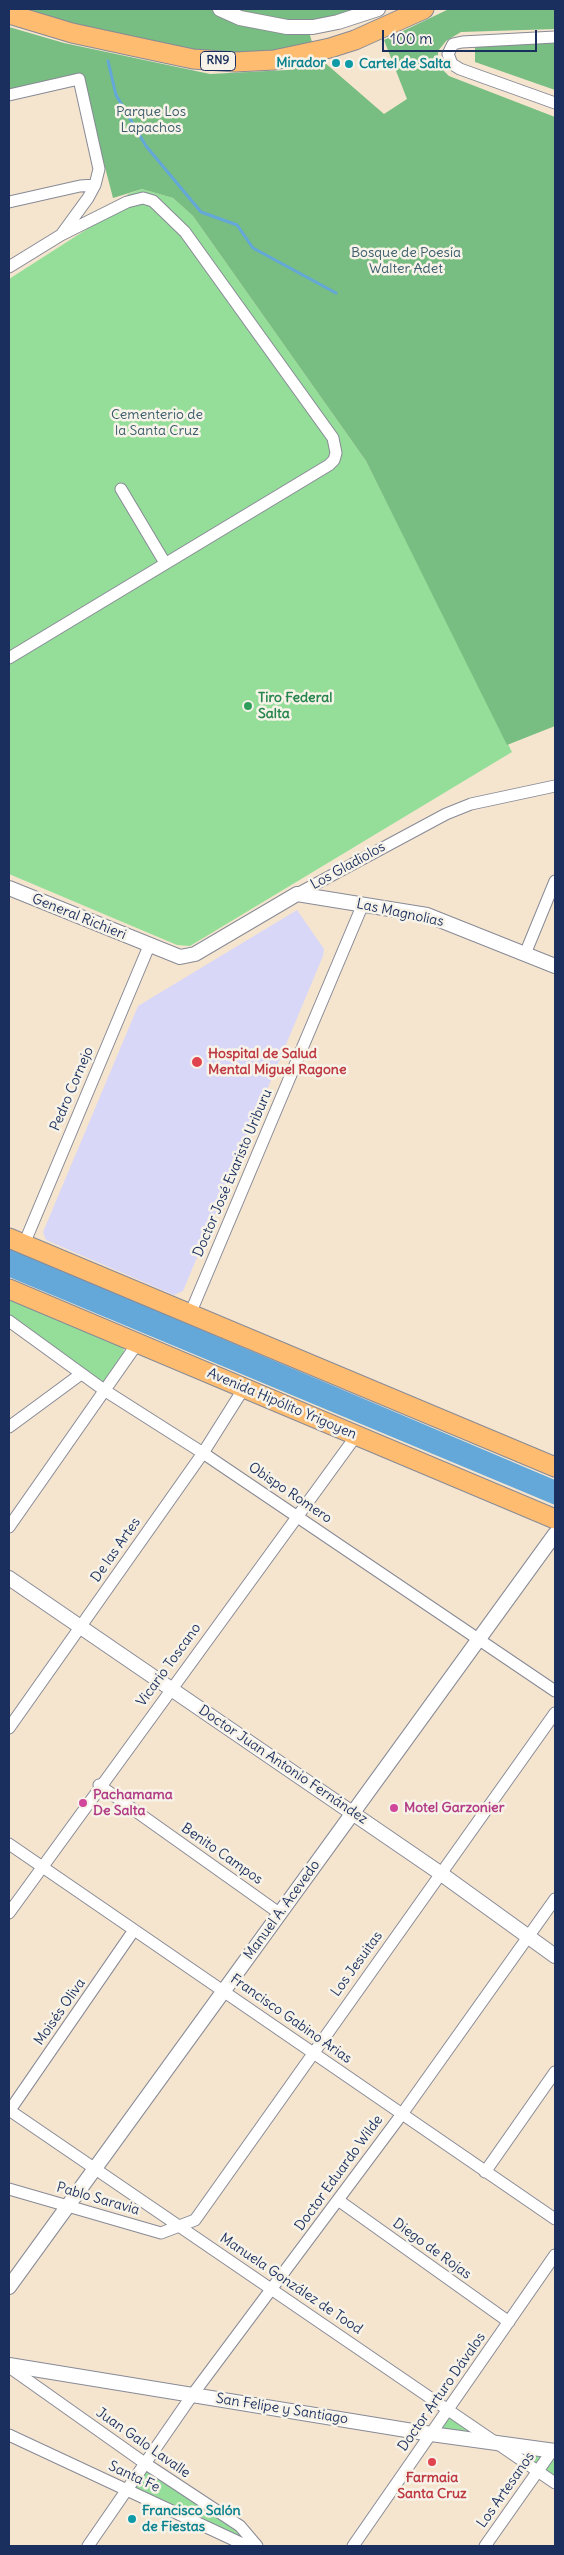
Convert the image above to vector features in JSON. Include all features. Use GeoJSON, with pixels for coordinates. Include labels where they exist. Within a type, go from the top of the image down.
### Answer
{"type":"FeatureCollection","features":[{"type":"Feature","properties":{"kind":"highway","name":"RN9"},"geometry":{"type":"LineString","coordinates":[[9,14],[72,33],[192,59],[235,62],[274,60],[330,48],[355,40],[424,9]]}},
{"type":"Feature","properties":{"kind":"highway"},"geometry":{"type":"LineString","coordinates":[[16,1241],[555,1467]]}},
{"type":"Feature","properties":{"kind":"highway","name":"Avenida Hipólito Yrigoyen"},"geometry":{"type":"LineString","coordinates":[[9,1289],[555,1519]]}},
{"type":"Feature","properties":{"kind":"street"},"geometry":{"type":"LineString","coordinates":[[220,9],[240,18],[287,27],[314,26],[338,22],[378,9]]}},
{"type":"Feature","properties":{"kind":"street"},"geometry":{"type":"LineString","coordinates":[[555,37],[462,42],[453,44],[448,54],[452,64],[460,69],[555,103]]}},
{"type":"Feature","properties":{"kind":"street"},"geometry":{"type":"LineString","coordinates":[[9,95],[79,78],[99,168],[95,185],[88,198],[61,235]]}},
{"type":"Feature","properties":{"kind":"street"},"geometry":{"type":"LineString","coordinates":[[9,202],[80,186],[95,185]]}},
{"type":"Feature","properties":{"kind":"street"},"geometry":{"type":"LineString","coordinates":[[9,267],[106,210],[143,198],[153,201],[185,232],[310,406],[335,445],[334,460],[329,465],[9,658]]}},
{"type":"Feature","properties":{"kind":"street"},"geometry":{"type":"LineString","coordinates":[[121,489],[165,563]]}},
{"type":"Feature","properties":{"kind":"street","name":"Los Gladiolos"},"geometry":{"type":"LineString","coordinates":[[149,946],[171,955],[188,957],[297,894],[446,814],[471,804],[555,786]]}},
{"type":"Feature","properties":{"kind":"street"},"geometry":{"type":"LineString","coordinates":[[525,954],[555,881]]}},
{"type":"Feature","properties":{"kind":"street","name":"General Richieri"},"geometry":{"type":"LineString","coordinates":[[9,888],[149,946]]}},
{"type":"Feature","properties":{"kind":"street","name":"Las Magnolias"},"geometry":{"type":"LineString","coordinates":[[297,894],[432,917],[555,966]]}},
{"type":"Feature","properties":{"kind":"street","name":"Doctor José Evaristo Uriburu"},"geometry":{"type":"LineString","coordinates":[[190,1314],[362,904]]}},
{"type":"Feature","properties":{"kind":"street","name":"Pedro Cornejo"},"geometry":{"type":"LineString","coordinates":[[16,1241],[149,946]]}},
{"type":"Feature","properties":{"kind":"street","name":"Obispo Romero"},"geometry":{"type":"LineString","coordinates":[[9,1321],[104,1390],[298,1516],[555,1691]]}},
{"type":"Feature","properties":{"kind":"street"},"geometry":{"type":"LineString","coordinates":[[9,1527],[137,1344]]}},
{"type":"Feature","properties":{"kind":"street"},"geometry":{"type":"LineString","coordinates":[[9,1427],[81,1374]]}},
{"type":"Feature","properties":{"kind":"street","name":"De las Artes"},"geometry":{"type":"LineString","coordinates":[[9,1728],[203,1453],[244,1388]]}},
{"type":"Feature","properties":{"kind":"street","name":"Vicario Toscano"},"geometry":{"type":"LineString","coordinates":[[9,1912],[99,1785],[356,1436]]}},
{"type":"Feature","properties":{"kind":"street","name":"Manuel A. Acevedo"},"geometry":{"type":"LineString","coordinates":[[9,2287],[555,1534]]}},
{"type":"Feature","properties":{"kind":"street","name":"Doctor Juan Antonio Fernández"},"geometry":{"type":"LineString","coordinates":[[9,1578],[440,1873],[555,1956]]}},
{"type":"Feature","properties":{"kind":"street","name":"Los Jesuitas"},"geometry":{"type":"LineString","coordinates":[[179,2226],[195,2220],[312,2052],[555,1713]]}},
{"type":"Feature","properties":{"kind":"street","name":"Benito Campos"},"geometry":{"type":"LineString","coordinates":[[99,1785],[279,1913]]}},
{"type":"Feature","properties":{"kind":"street","name":"Francisco Gabino Arias"},"geometry":{"type":"LineString","coordinates":[[9,1844],[555,2219]]}},
{"type":"Feature","properties":{"kind":"street","name":"Doctor Eduardo Wilde"},"geometry":{"type":"LineString","coordinates":[[88,2546],[194,2394],[402,2114],[555,1899]]}},
{"type":"Feature","properties":{"kind":"street","name":"Moisés Oliva"},"geometry":{"type":"LineString","coordinates":[[9,2110],[134,1930]]}},
{"type":"Feature","properties":{"kind":"street"},"geometry":{"type":"LineString","coordinates":[[485,2172],[555,2072]]}},
{"type":"Feature","properties":{"kind":"street","name":"Manuela González de Tood"},"geometry":{"type":"LineString","coordinates":[[9,2110],[93,2169],[449,2408],[555,2483]]}},
{"type":"Feature","properties":{"kind":"street","name":"Pablo Saravia"},"geometry":{"type":"LineString","coordinates":[[9,2189],[161,2233],[179,2226]]}},
{"type":"Feature","properties":{"kind":"street","name":"Diego de Rojas"},"geometry":{"type":"LineString","coordinates":[[338,2200],[509,2322]]}},
{"type":"Feature","properties":{"kind":"street","name":"Doctor Arturo Dávalos"},"geometry":{"type":"LineString","coordinates":[[353,2546],[555,2255]]}},
{"type":"Feature","properties":{"kind":"street","name":"San Felipe y Santiago"},"geometry":{"type":"LineString","coordinates":[[9,2366],[194,2394],[431,2434],[554,2451]]}},
{"type":"Feature","properties":{"kind":"street","name":"Juan Galo Lavalle"},"geometry":{"type":"LineString","coordinates":[[9,2366],[146,2464],[240,2526],[257,2546]]}},
{"type":"Feature","properties":{"kind":"street","name":"Santa Fe"},"geometry":{"type":"LineString","coordinates":[[9,2434],[247,2546]]}},
{"type":"Feature","properties":{"kind":"street","name":"Los Artesanos"},"geometry":{"type":"LineString","coordinates":[[485,2546],[554,2451]]}},
{"type":"Feature","properties":{"kind":"shaded area","name":"Hospital de Salud Mental Miguel Ragone"},"geometry":{"type":"Polygon","coordinates":[[[297,910],[324,949],[323,956],[183,1291],[174,1295],[46,1240],[43,1232],[138,1006],[297,910]]]}},
{"type":"Feature","properties":{"kind":"green space"},"geometry":{"type":"Polygon","coordinates":[[[12,9],[369,9],[308,29],[313,45],[276,50],[214,54],[107,35],[12,9]]]}},
{"type":"Feature","properties":{"kind":"green space","name":"Bosque de Poesía Walter Adet"},"geometry":{"type":"Polygon","coordinates":[[[449,9],[555,9],[555,29],[461,32],[446,41],[438,51],[438,65],[449,76],[555,117],[555,726],[507,745],[366,461],[193,216],[173,198],[142,189],[113,198],[81,75],[9,92],[9,27],[64,43],[210,74],[287,70],[324,62],[384,114],[407,99],[384,40],[449,9]]]}},
{"type":"Feature","properties":{"kind":"green space"},"geometry":{"type":"Polygon","coordinates":[[[555,42],[555,90],[475,62],[475,45],[555,42]]]}},
{"type":"Feature","properties":{"kind":"green space","name":"Cementerio de la Santa Cruz"},"geometry":{"type":"Polygon","coordinates":[[[142,189],[173,198],[193,216],[366,461],[512,752],[190,946],[177,945],[9,874],[9,279],[120,208],[128,194],[142,189]]]}},
{"type":"Feature","properties":{"kind":"green space"},"geometry":{"type":"Polygon","coordinates":[[[9,1298],[123,1343],[124,1352],[102,1384],[9,1315],[9,1298]]]}},
{"type":"Feature","properties":{"kind":"green space"},"geometry":{"type":"Polygon","coordinates":[[[449,2410],[493,2441],[434,2433],[449,2410]]]}},
{"type":"Feature","properties":{"kind":"green space"},"geometry":{"type":"Polygon","coordinates":[[[505,2446],[555,2454],[555,2480],[505,2446]]]}},
{"type":"Feature","properties":{"kind":"green space"},"geometry":{"type":"Polygon","coordinates":[[[146,2466],[239,2527],[257,2546],[129,2489],[146,2466]]]}},
{"type":"Feature","properties":{"kind":"water"},"geometry":{"type":"Polygon","coordinates":[[[9,1248],[555,1480],[555,1505],[9,1277],[9,1248]]]}},
{"type":"Feature","properties":{"kind":"waterway"},"geometry":{"type":"LineString","coordinates":[[108,61],[116,95],[146,146],[201,212],[237,225],[253,248],[336,293]]}},
{"type":"Feature","properties":{"kind":"place","name":"Mirador"},"geometry":{"type":"Point","coordinates":[336,63]}},
{"type":"Feature","properties":{"kind":"place","name":"Cartel de Salta"},"geometry":{"type":"Point","coordinates":[349,64]}},
{"type":"Feature","properties":{"kind":"place","name":"Tiro Federal Salta"},"geometry":{"type":"Point","coordinates":[248,706]}},
{"type":"Feature","properties":{"kind":"place","name":"Hospital de Salud Mental Miguel Ragone"},"geometry":{"type":"Point","coordinates":[197,1062]}},
{"type":"Feature","properties":{"kind":"place","name":"Pachamama De Salta"},"geometry":{"type":"Point","coordinates":[83,1803]}},
{"type":"Feature","properties":{"kind":"place","name":"Motel Garzonier"},"geometry":{"type":"Point","coordinates":[394,1808]}},
{"type":"Feature","properties":{"kind":"place","name":"Farmaia Santa Cruz"},"geometry":{"type":"Point","coordinates":[432,2462]}},
{"type":"Feature","properties":{"kind":"place","name":"Francisco Salón de Fiestas"},"geometry":{"type":"Point","coordinates":[132,2519]}},
{"type":"Feature","properties":{"kind":"park label","name":"Parque Los Lapachos"},"geometry":{"type":"Point","coordinates":[151,120]}}]}
